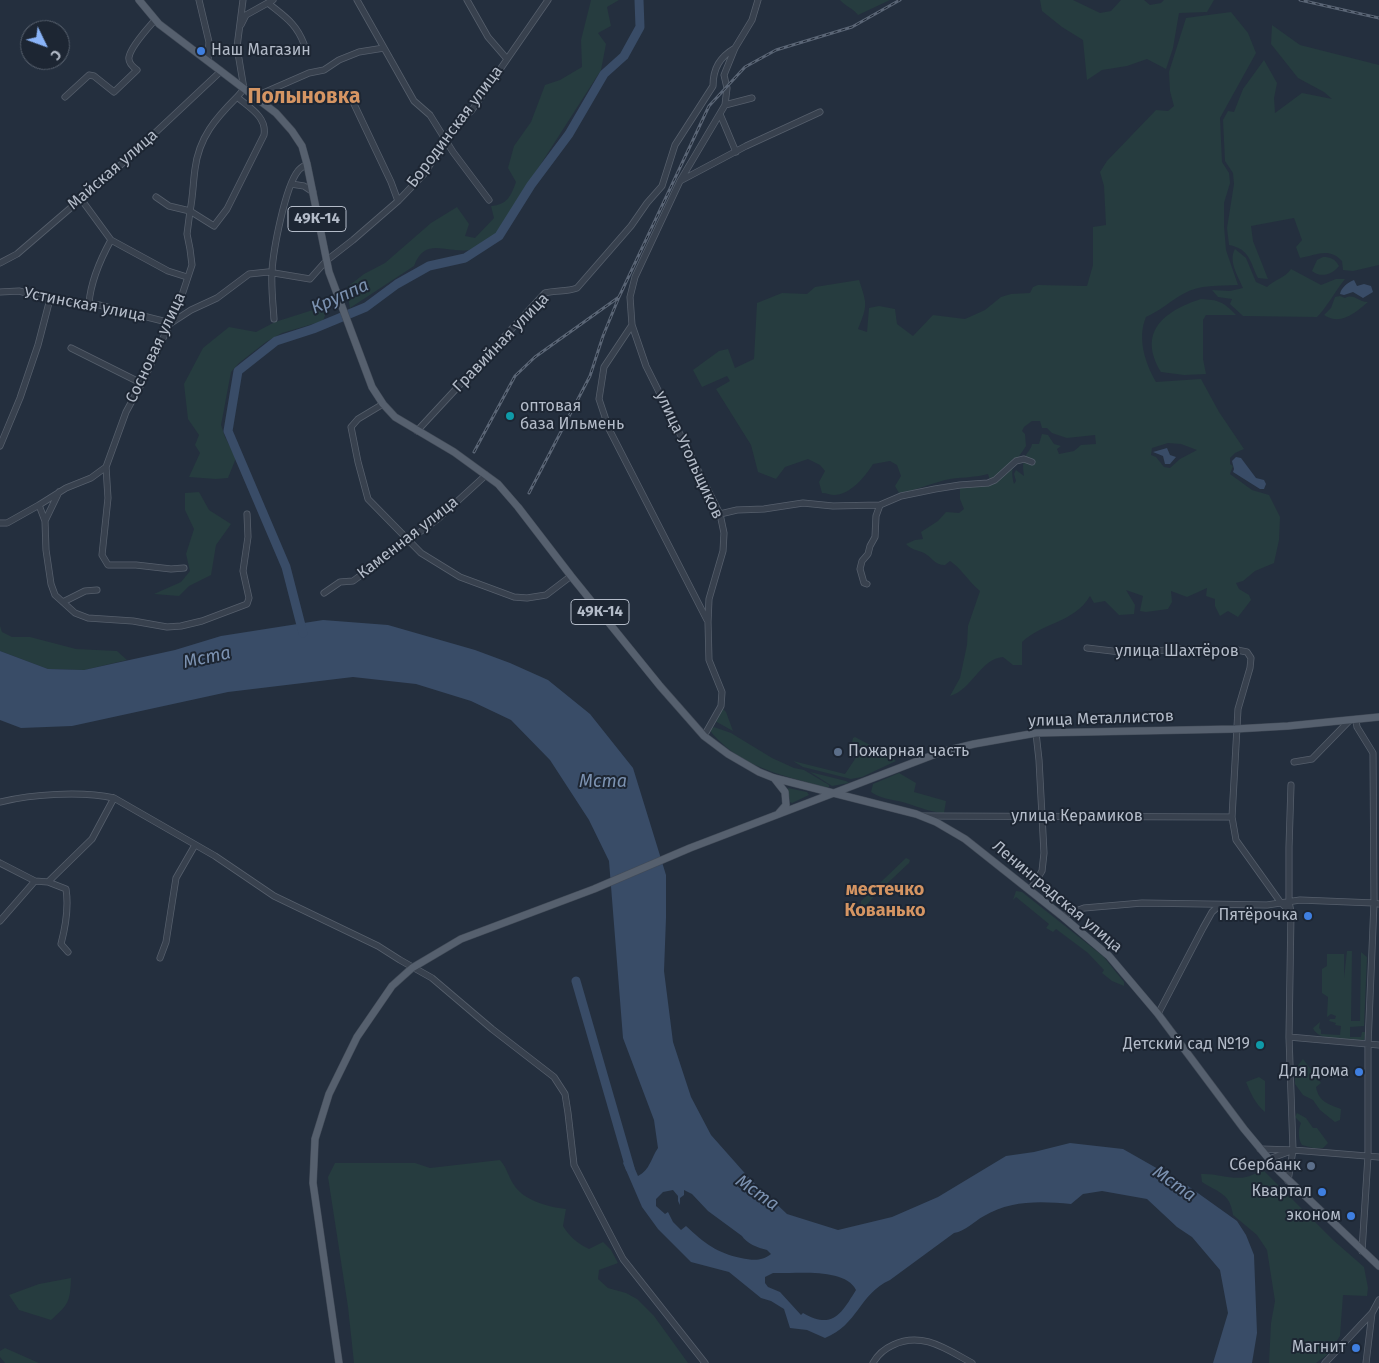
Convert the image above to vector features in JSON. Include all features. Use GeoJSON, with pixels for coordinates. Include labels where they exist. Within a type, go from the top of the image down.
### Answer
{"type":"FeatureCollection","features":[{"type":"Feature","properties":{"kind":"main road","name":"49К-14"},"geometry":{"type":"LineString","coordinates":[[139,0],[155,20],[276,113],[302,146],[326,261],[372,386],[394,417],[454,452],[498,484],[660,686],[704,736],[728,754],[759,772],[832,794]]}},
{"type":"Feature","properties":{"kind":"main road","name":"улица Металлистов"},"geometry":{"type":"LineString","coordinates":[[339,1363],[313,1183],[315,1139],[329,1094],[357,1037],[392,986],[412,968],[461,939],[594,889],[690,848],[941,752],[1036,733],[1236,729],[1379,717]]}},
{"type":"Feature","properties":{"kind":"main road"},"geometry":{"type":"LineString","coordinates":[[774,778],[785,792],[786,805],[778,814]]}},
{"type":"Feature","properties":{"kind":"main road","name":"Ленинградская улица"},"geometry":{"type":"LineString","coordinates":[[832,794],[858,799],[921,816],[936,822],[965,839],[1109,956],[1158,1014],[1260,1149],[1288,1181],[1379,1266]]}},
{"type":"Feature","properties":{"kind":"street"},"geometry":{"type":"LineString","coordinates":[[200,0],[209,42],[208,61]]}},
{"type":"Feature","properties":{"kind":"street"},"geometry":{"type":"LineString","coordinates":[[156,197],[169,206],[190,212],[214,226],[227,209],[264,135],[266,128],[262,119],[238,97],[244,89],[237,47],[243,0]]}},
{"type":"Feature","properties":{"kind":"street"},"geometry":{"type":"LineString","coordinates":[[357,0],[414,101],[430,115],[444,138],[489,200]]}},
{"type":"Feature","properties":{"kind":"street"},"geometry":{"type":"LineString","coordinates":[[467,0],[488,37],[506,59]]}},
{"type":"Feature","properties":{"kind":"street","name":"Бородинская улица"},"geometry":{"type":"LineString","coordinates":[[326,261],[398,201],[424,174],[440,149],[444,138],[472,110],[548,0]]}},
{"type":"Feature","properties":{"kind":"street"},"geometry":{"type":"LineString","coordinates":[[752,98],[725,105],[726,88],[724,75],[736,48],[752,20],[758,0]]}},
{"type":"Feature","properties":{"kind":"street"},"geometry":{"type":"LineString","coordinates":[[238,32],[246,15],[271,2],[300,32],[304,44]]}},
{"type":"Feature","properties":{"kind":"street"},"geometry":{"type":"LineString","coordinates":[[65,96],[90,75],[114,92],[137,70],[130,61],[129,56],[141,36],[155,20]]}},
{"type":"Feature","properties":{"kind":"street"},"geometry":{"type":"LineString","coordinates":[[254,97],[302,76],[324,70],[339,60],[359,52],[384,48]]}},
{"type":"Feature","properties":{"kind":"street","name":"Гравийная улица"},"geometry":{"type":"LineString","coordinates":[[417,431],[545,293],[555,290],[570,291],[577,288],[631,226],[662,186],[675,144],[712,86],[713,74],[724,54],[736,48]]}},
{"type":"Feature","properties":{"kind":"street","name":"Майская улица"},"geometry":{"type":"LineString","coordinates":[[0,264],[17,254],[124,162],[221,71]]}},
{"type":"Feature","properties":{"kind":"street","name":"Сосновая улица"},"geometry":{"type":"LineString","coordinates":[[184,568],[171,569],[136,565],[108,565],[102,555],[108,498],[106,467],[126,412],[171,323],[192,265],[187,234],[194,196],[195,168],[203,140],[216,118],[238,97]]}},
{"type":"Feature","properties":{"kind":"street"},"geometry":{"type":"LineString","coordinates":[[354,104],[398,201]]}},
{"type":"Feature","properties":{"kind":"street","name":"улица Угольщиков"},"geometry":{"type":"LineString","coordinates":[[704,736],[721,706],[722,692],[709,660],[708,622],[709,599],[723,551],[724,533],[720,514],[646,366],[632,325],[630,297],[635,276],[680,181],[725,105]]}},
{"type":"Feature","properties":{"kind":"street"},"geometry":{"type":"LineString","coordinates":[[680,181],[820,112]]}},
{"type":"Feature","properties":{"kind":"street"},"geometry":{"type":"LineString","coordinates":[[720,114],[736,152]]}},
{"type":"Feature","properties":{"kind":"street"},"geometry":{"type":"LineString","coordinates":[[274,319],[272,273],[278,235],[291,184],[298,170],[307,164]]}},
{"type":"Feature","properties":{"kind":"street"},"geometry":{"type":"LineString","coordinates":[[291,184],[304,186],[313,192]]}},
{"type":"Feature","properties":{"kind":"street"},"geometry":{"type":"LineString","coordinates":[[81,199],[111,240],[168,271],[187,277]]}},
{"type":"Feature","properties":{"kind":"street"},"geometry":{"type":"LineString","coordinates":[[88,303],[95,274],[111,240]]}},
{"type":"Feature","properties":{"kind":"street"},"geometry":{"type":"LineString","coordinates":[[171,323],[191,310],[216,298],[249,274],[272,273],[310,279],[326,261]]}},
{"type":"Feature","properties":{"kind":"street","name":"Устинская улица"},"geometry":{"type":"LineString","coordinates":[[0,292],[19,291],[50,299],[88,303],[171,323]]}},
{"type":"Feature","properties":{"kind":"street"},"geometry":{"type":"LineString","coordinates":[[0,446],[20,398],[38,345],[50,299]]}},
{"type":"Feature","properties":{"kind":"street"},"geometry":{"type":"LineString","coordinates":[[632,325],[604,367],[600,399],[609,428],[708,622]]}},
{"type":"Feature","properties":{"kind":"street"},"geometry":{"type":"LineString","coordinates":[[72,348],[141,383]]}},
{"type":"Feature","properties":{"kind":"street"},"geometry":{"type":"LineString","coordinates":[[383,404],[358,419],[351,427],[358,462],[368,499],[421,553],[460,577],[514,597],[546,596],[571,576]]}},
{"type":"Feature","properties":{"kind":"street"},"geometry":{"type":"LineString","coordinates":[[720,514],[737,510],[764,509],[803,503],[833,506],[880,505],[901,496],[960,485],[988,483],[995,480],[1016,461],[1024,459],[1032,462]]}},
{"type":"Feature","properties":{"kind":"street"},"geometry":{"type":"LineString","coordinates":[[0,523],[7,523],[39,506],[59,492],[91,478],[106,467]]}},
{"type":"Feature","properties":{"kind":"street","name":"Каменная улица"},"geometry":{"type":"LineString","coordinates":[[324,594],[340,582],[353,581],[439,518],[486,475]]}},
{"type":"Feature","properties":{"kind":"street"},"geometry":{"type":"LineString","coordinates":[[45,521],[59,492]]}},
{"type":"Feature","properties":{"kind":"street"},"geometry":{"type":"LineString","coordinates":[[868,584],[864,583],[860,569],[862,561],[868,554],[875,537],[876,516],[880,505]]}},
{"type":"Feature","properties":{"kind":"street"},"geometry":{"type":"LineString","coordinates":[[39,506],[45,521],[46,550],[51,584],[55,595],[75,613],[88,618],[133,621],[167,627],[202,621],[247,604],[249,598],[243,572],[248,537],[247,514]]}},
{"type":"Feature","properties":{"kind":"street"},"geometry":{"type":"LineString","coordinates":[[872,506],[876,516]]}},
{"type":"Feature","properties":{"kind":"street"},"geometry":{"type":"LineString","coordinates":[[63,602],[85,591],[97,590]]}},
{"type":"Feature","properties":{"kind":"street","name":"улица Шахтёров"},"geometry":{"type":"LineString","coordinates":[[1087,648],[1129,653],[1181,650],[1237,650],[1247,652],[1251,658],[1250,668],[1238,709],[1236,729]]}},
{"type":"Feature","properties":{"kind":"street"},"geometry":{"type":"LineString","coordinates":[[1294,762],[1312,759],[1353,720],[1373,753],[1376,904],[1368,1044],[1368,1156],[1362,1251]]}},
{"type":"Feature","properties":{"kind":"street"},"geometry":{"type":"LineString","coordinates":[[1236,729],[1232,817],[1236,840],[1281,903],[1291,912]]}},
{"type":"Feature","properties":{"kind":"street"},"geometry":{"type":"LineString","coordinates":[[1030,890],[1042,871],[1044,853],[1036,733]]}},
{"type":"Feature","properties":{"kind":"street"},"geometry":{"type":"LineString","coordinates":[[1288,1181],[1293,1150],[1289,1037],[1291,785]]}},
{"type":"Feature","properties":{"kind":"street"},"geometry":{"type":"LineString","coordinates":[[0,802],[43,796],[97,794],[114,798],[215,856],[274,896],[378,946],[412,968],[432,978],[492,1029],[554,1077],[565,1094],[574,1165],[622,1259],[705,1363]]}},
{"type":"Feature","properties":{"kind":"street"},"geometry":{"type":"LineString","coordinates":[[48,882],[92,839],[114,798]]}},
{"type":"Feature","properties":{"kind":"street","name":"улица Керамиков"},"geometry":{"type":"LineString","coordinates":[[921,816],[1232,817]]}},
{"type":"Feature","properties":{"kind":"street"},"geometry":{"type":"LineString","coordinates":[[160,958],[170,923],[176,878],[195,845]]}},
{"type":"Feature","properties":{"kind":"street"},"geometry":{"type":"LineString","coordinates":[[0,863],[35,881],[48,882],[66,889],[68,903],[67,921],[61,944],[68,952]]}},
{"type":"Feature","properties":{"kind":"street"},"geometry":{"type":"LineString","coordinates":[[0,921],[35,881]]}},
{"type":"Feature","properties":{"kind":"street"},"geometry":{"type":"LineString","coordinates":[[1062,916],[1084,908],[1126,904],[1267,905],[1300,900],[1376,904]]}},
{"type":"Feature","properties":{"kind":"street"},"geometry":{"type":"LineString","coordinates":[[1158,1014],[1212,912],[1220,905]]}},
{"type":"Feature","properties":{"kind":"street"},"geometry":{"type":"LineString","coordinates":[[1289,1037],[1379,1045]]}},
{"type":"Feature","properties":{"kind":"street"},"geometry":{"type":"LineString","coordinates":[[1260,1149],[1379,1157]]}},
{"type":"Feature","properties":{"kind":"street"},"geometry":{"type":"LineString","coordinates":[[1269,1159],[1293,1150]]}},
{"type":"Feature","properties":{"kind":"street"},"geometry":{"type":"LineString","coordinates":[[1326,1363],[1372,1313],[1379,1300]]}},
{"type":"Feature","properties":{"kind":"street"},"geometry":{"type":"LineString","coordinates":[[1366,1363],[1372,1313]]}},
{"type":"Feature","properties":{"kind":"street"},"geometry":{"type":"LineString","coordinates":[[873,1363],[885,1348],[902,1340],[918,1338],[944,1347],[972,1363]]}},
{"type":"Feature","properties":{"kind":"green space"},"geometry":{"type":"Polygon","coordinates":[[[591,0],[619,0],[607,7],[611,26],[598,33],[606,44],[601,70],[496,234],[473,249],[432,248],[425,251],[419,256],[414,266],[350,308],[346,288],[364,274],[385,263],[431,223],[457,207],[469,224],[465,236],[475,238],[494,218],[491,206],[505,202],[516,182],[508,168],[514,146],[531,122],[545,85],[560,80],[582,67],[581,40],[591,0]]]}},
{"type":"Feature","properties":{"kind":"green space"},"geometry":{"type":"Polygon","coordinates":[[[840,0],[890,0],[858,15],[840,0]]]}},
{"type":"Feature","properties":{"kind":"green space"},"geometry":{"type":"Polygon","coordinates":[[[1040,0],[1073,0],[1100,13],[1111,11],[1121,0],[1144,0],[1150,5],[1161,3],[1164,0],[1214,0],[1207,12],[1179,13],[1173,48],[1166,69],[1147,59],[1127,66],[1102,70],[1087,80],[1083,40],[1062,27],[1042,11],[1040,0]]]}},
{"type":"Feature","properties":{"kind":"green space"},"geometry":{"type":"Polygon","coordinates":[[[1231,12],[1248,33],[1256,53],[1220,118],[1222,162],[1229,173],[1230,183],[1224,203],[1226,250],[1238,285],[1210,286],[1190,291],[1178,297],[1146,317],[1143,325],[1142,342],[1146,359],[1156,382],[1201,379],[1219,412],[1244,449],[1235,453],[1230,458],[1230,464],[1233,466],[1230,474],[1252,490],[1269,495],[1280,517],[1279,540],[1274,563],[1255,571],[1243,581],[1236,583],[1239,589],[1249,595],[1251,600],[1238,617],[1228,611],[1220,616],[1215,606],[1215,599],[1206,596],[1207,588],[1187,597],[1171,591],[1172,602],[1168,609],[1146,612],[1140,611],[1143,596],[1126,590],[1135,605],[1134,614],[1119,615],[1105,601],[1094,603],[1090,596],[1076,612],[1030,635],[1022,642],[1022,665],[1013,665],[1003,657],[995,659],[988,663],[958,693],[950,696],[960,678],[967,645],[968,626],[980,591],[950,561],[945,565],[938,564],[927,555],[906,544],[923,539],[921,532],[938,521],[946,512],[959,513],[964,509],[960,499],[960,487],[990,480],[988,474],[945,480],[899,493],[895,486],[901,476],[897,465],[890,461],[873,464],[861,480],[851,489],[833,495],[822,493],[819,482],[825,471],[820,465],[808,459],[785,467],[776,479],[758,472],[751,445],[716,389],[730,381],[727,376],[702,387],[693,370],[719,351],[728,349],[735,368],[754,359],[757,303],[782,293],[807,294],[815,287],[859,280],[864,294],[865,309],[858,329],[867,332],[869,308],[879,306],[895,309],[897,324],[913,336],[933,315],[965,319],[985,310],[1001,297],[1011,294],[1030,293],[1033,287],[1038,285],[1087,286],[1093,265],[1093,227],[1106,225],[1104,186],[1100,172],[1107,161],[1156,110],[1168,111],[1174,106],[1170,91],[1169,72],[1186,18],[1231,12]],[[1032,421],[1022,431],[1025,434],[1026,446],[1013,467],[1014,484],[1016,481],[1014,474],[1016,470],[1024,476],[1023,465],[1025,458],[1032,444],[1039,444],[1042,434],[1048,435],[1054,444],[1061,446],[1057,449],[1059,454],[1074,451],[1081,445],[1096,444],[1095,435],[1067,438],[1052,433],[1047,428],[1042,428],[1040,421],[1032,421]],[[1168,443],[1152,448],[1151,455],[1156,457],[1164,467],[1170,468],[1180,459],[1197,450],[1181,444],[1168,443]]]}},
{"type":"Feature","properties":{"kind":"green space"},"geometry":{"type":"Polygon","coordinates":[[[1272,25],[1300,45],[1379,65],[1379,265],[1353,271],[1343,270],[1342,261],[1332,254],[1322,253],[1300,258],[1296,247],[1302,240],[1294,218],[1251,226],[1253,241],[1268,279],[1258,278],[1245,253],[1229,245],[1227,228],[1234,184],[1233,173],[1225,161],[1223,120],[1228,111],[1234,112],[1243,89],[1264,60],[1277,83],[1274,98],[1275,113],[1302,93],[1332,99],[1324,92],[1298,78],[1271,44],[1272,25]]]}},
{"type":"Feature","properties":{"kind":"green space"},"geometry":{"type":"Polygon","coordinates":[[[1235,249],[1246,258],[1256,282],[1267,287],[1286,275],[1291,269],[1321,285],[1336,279],[1345,279],[1317,317],[1243,316],[1230,304],[1232,299],[1218,297],[1212,290],[1230,291],[1243,288],[1233,263],[1235,249]]]}},
{"type":"Feature","properties":{"kind":"green space"},"geometry":{"type":"Polygon","coordinates":[[[1323,257],[1332,259],[1339,266],[1333,272],[1323,275],[1315,273],[1312,271],[1317,260],[1323,257]]]}},
{"type":"Feature","properties":{"kind":"green space"},"geometry":{"type":"Polygon","coordinates":[[[1335,297],[1345,298],[1354,297],[1368,302],[1353,314],[1342,319],[1330,318],[1324,315],[1331,308],[1335,297]]]}},
{"type":"Feature","properties":{"kind":"green space"},"geometry":{"type":"Polygon","coordinates":[[[1201,299],[1220,302],[1236,315],[1206,315],[1203,320],[1203,359],[1206,374],[1184,375],[1161,372],[1154,358],[1153,334],[1166,317],[1176,310],[1201,299]]]}},
{"type":"Feature","properties":{"kind":"green space"},"geometry":{"type":"Polygon","coordinates":[[[316,309],[326,313],[323,321],[282,333],[266,342],[239,363],[231,372],[221,425],[236,458],[228,478],[189,477],[200,453],[195,445],[199,435],[188,419],[184,384],[203,348],[229,327],[256,332],[275,322],[316,309]]]}},
{"type":"Feature","properties":{"kind":"green space"},"geometry":{"type":"Polygon","coordinates":[[[199,492],[209,510],[231,524],[216,545],[211,575],[189,586],[179,596],[154,594],[181,582],[190,571],[186,554],[194,529],[185,510],[185,493],[199,492]]]}},
{"type":"Feature","properties":{"kind":"green space"},"geometry":{"type":"Polygon","coordinates":[[[0,626],[2,632],[12,637],[30,637],[76,649],[117,651],[127,660],[84,670],[48,669],[0,651],[0,626]]]}},
{"type":"Feature","properties":{"kind":"green space"},"geometry":{"type":"Polygon","coordinates":[[[722,708],[726,712],[733,731],[715,721],[722,708]]]}},
{"type":"Feature","properties":{"kind":"green space"},"geometry":{"type":"Polygon","coordinates":[[[714,727],[731,733],[772,758],[794,768],[804,770],[829,785],[829,787],[826,788],[787,777],[749,762],[726,747],[715,737],[710,730],[714,727]]]}},
{"type":"Feature","properties":{"kind":"green space"},"geometry":{"type":"Polygon","coordinates":[[[855,737],[889,755],[896,761],[862,777],[851,779],[803,767],[793,761],[845,774],[857,754],[851,746],[855,737]]]}},
{"type":"Feature","properties":{"kind":"green space"},"geometry":{"type":"Polygon","coordinates":[[[810,772],[846,781],[849,783],[832,786],[810,772]]]}},
{"type":"Feature","properties":{"kind":"green space"},"geometry":{"type":"Polygon","coordinates":[[[899,773],[916,783],[914,792],[946,801],[944,813],[930,811],[871,792],[873,784],[899,773]]]}},
{"type":"Feature","properties":{"kind":"green space"},"geometry":{"type":"Polygon","coordinates":[[[788,788],[807,792],[809,795],[792,803],[790,802],[788,788]]]}},
{"type":"Feature","properties":{"kind":"green space"},"geometry":{"type":"Polygon","coordinates":[[[906,858],[910,860],[909,863],[865,907],[861,907],[861,901],[906,858]]]}},
{"type":"Feature","properties":{"kind":"green space"},"geometry":{"type":"Polygon","coordinates":[[[1016,891],[1022,892],[1103,956],[1124,982],[1124,986],[1112,981],[1102,973],[1104,970],[1088,953],[1056,929],[1053,932],[1046,928],[1049,924],[1016,897],[1013,900],[1016,891]]]}},
{"type":"Feature","properties":{"kind":"green space"},"geometry":{"type":"Polygon","coordinates":[[[1347,951],[1352,951],[1351,1021],[1360,1021],[1361,952],[1367,957],[1364,1026],[1350,1027],[1350,1037],[1361,1037],[1362,1032],[1366,1032],[1364,1040],[1335,1040],[1321,1036],[1313,1028],[1320,1022],[1321,1034],[1340,1035],[1341,1026],[1329,1021],[1330,1019],[1335,1019],[1336,1016],[1331,1014],[1327,1017],[1328,997],[1322,993],[1322,969],[1327,966],[1327,954],[1344,954],[1344,978],[1347,951]]]}},
{"type":"Feature","properties":{"kind":"green space"},"geometry":{"type":"Polygon","coordinates":[[[1303,1059],[1321,1083],[1316,1087],[1319,1096],[1328,1104],[1341,1109],[1340,1120],[1335,1122],[1320,1110],[1313,1100],[1303,1095],[1295,1084],[1295,1069],[1303,1059]]]}},
{"type":"Feature","properties":{"kind":"green space"},"geometry":{"type":"Polygon","coordinates":[[[1259,1077],[1265,1081],[1265,1112],[1256,1102],[1246,1082],[1259,1077]]]}},
{"type":"Feature","properties":{"kind":"green space"},"geometry":{"type":"Polygon","coordinates":[[[1297,1113],[1306,1118],[1313,1128],[1317,1128],[1328,1143],[1323,1148],[1302,1145],[1299,1134],[1301,1123],[1295,1117],[1297,1113]]]}},
{"type":"Feature","properties":{"kind":"green space"},"geometry":{"type":"Polygon","coordinates":[[[500,1160],[518,1191],[530,1199],[545,1205],[566,1209],[563,1226],[574,1239],[589,1249],[603,1242],[611,1250],[618,1263],[599,1270],[598,1279],[608,1288],[626,1293],[637,1299],[654,1316],[688,1363],[354,1363],[348,1307],[328,1177],[335,1163],[415,1163],[430,1168],[500,1160]]]}},
{"type":"Feature","properties":{"kind":"green space"},"geometry":{"type":"Polygon","coordinates":[[[1262,1169],[1333,1240],[1364,1267],[1368,1288],[1367,1296],[1343,1295],[1340,1336],[1328,1354],[1316,1363],[1269,1363],[1271,1323],[1275,1301],[1267,1250],[1257,1235],[1233,1215],[1232,1208],[1223,1194],[1202,1182],[1201,1174],[1240,1178],[1247,1177],[1262,1169]]]}},
{"type":"Feature","properties":{"kind":"green space"},"geometry":{"type":"Polygon","coordinates":[[[71,1278],[69,1298],[62,1310],[51,1320],[19,1310],[9,1295],[39,1284],[71,1278]]]}},
{"type":"Feature","properties":{"kind":"green space"},"geometry":{"type":"Polygon","coordinates":[[[5,1348],[39,1363],[5,1363],[0,1357],[0,1351],[5,1348]]]}},
{"type":"Feature","properties":{"kind":"water"},"geometry":{"type":"Polygon","coordinates":[[[1354,280],[1357,286],[1364,284],[1371,286],[1373,292],[1363,298],[1353,292],[1344,295],[1340,294],[1349,282],[1354,280]]]}},
{"type":"Feature","properties":{"kind":"water"},"geometry":{"type":"Polygon","coordinates":[[[1167,448],[1170,455],[1176,457],[1170,464],[1165,464],[1163,456],[1153,452],[1167,448]]]}},
{"type":"Feature","properties":{"kind":"water"},"geometry":{"type":"Polygon","coordinates":[[[1236,457],[1241,458],[1256,478],[1264,480],[1266,484],[1264,489],[1260,489],[1233,472],[1232,461],[1236,457]]]}},
{"type":"Feature","properties":{"kind":"water","name":"Мста"},"geometry":{"type":"Polygon","coordinates":[[[323,620],[388,625],[475,650],[548,680],[590,714],[633,768],[666,875],[664,971],[673,1042],[691,1097],[711,1135],[750,1179],[787,1214],[838,1230],[892,1217],[938,1197],[1006,1156],[1034,1152],[1070,1143],[1123,1149],[1188,1186],[1237,1221],[1246,1235],[1254,1255],[1257,1333],[1252,1363],[1213,1363],[1228,1313],[1220,1270],[1192,1237],[1177,1227],[1147,1199],[1102,1191],[1083,1194],[1071,1204],[1048,1202],[1015,1204],[994,1211],[954,1233],[880,1286],[871,1293],[845,1325],[825,1338],[807,1330],[790,1328],[784,1309],[771,1301],[761,1298],[729,1272],[691,1262],[658,1229],[642,1207],[623,1163],[629,1155],[638,1176],[648,1167],[658,1148],[654,1120],[623,1038],[609,861],[589,820],[550,760],[511,720],[471,701],[416,684],[353,677],[228,692],[72,726],[21,728],[0,720],[0,651],[48,669],[84,670],[175,650],[221,636],[323,620]],[[673,1190],[663,1192],[656,1199],[656,1206],[665,1214],[668,1212],[673,1222],[681,1230],[686,1226],[711,1246],[732,1256],[756,1260],[771,1254],[767,1250],[756,1247],[746,1241],[708,1211],[692,1194],[684,1190],[684,1195],[680,1198],[680,1205],[678,1196],[673,1190]],[[773,1273],[765,1277],[765,1283],[768,1287],[780,1292],[801,1315],[803,1313],[822,1320],[829,1320],[841,1312],[856,1290],[850,1283],[830,1275],[818,1273],[773,1273]]]}},
{"type":"Feature","properties":{"kind":"waterway","name":"Круппа"},"geometry":{"type":"LineString","coordinates":[[303,633],[286,567],[228,431],[238,371],[276,341],[313,329],[366,307],[397,284],[429,266],[465,258],[499,236],[531,185],[569,134],[604,74],[624,56],[640,27],[639,0]]}},
{"type":"Feature","properties":{"kind":"waterway"},"geometry":{"type":"LineString","coordinates":[[576,981],[630,1168]]}},
{"type":"Feature","properties":{"kind":"railway"},"geometry":{"type":"LineString","coordinates":[[529,493],[590,376],[603,336],[619,297],[709,106],[745,67],[776,50],[852,27],[900,0]]}},
{"type":"Feature","properties":{"kind":"railway"},"geometry":{"type":"LineString","coordinates":[[1300,0],[1379,18]]}},
{"type":"Feature","properties":{"kind":"railway"},"geometry":{"type":"LineString","coordinates":[[474,452],[515,376],[535,357],[619,297]]}},
{"type":"Feature","properties":{"kind":"place","name":"Наш Магазин"},"geometry":{"type":"Point","coordinates":[201,51]}},
{"type":"Feature","properties":{"kind":"place","name":"оптовая база Ильмень"},"geometry":{"type":"Point","coordinates":[510,416]}},
{"type":"Feature","properties":{"kind":"place","name":"Пожарная часть"},"geometry":{"type":"Point","coordinates":[838,752]}},
{"type":"Feature","properties":{"kind":"place","name":"Пятёрочка"},"geometry":{"type":"Point","coordinates":[1308,916]}},
{"type":"Feature","properties":{"kind":"place","name":"Детский сад №19"},"geometry":{"type":"Point","coordinates":[1260,1045]}},
{"type":"Feature","properties":{"kind":"place","name":"Для дома"},"geometry":{"type":"Point","coordinates":[1359,1072]}},
{"type":"Feature","properties":{"kind":"place","name":"Сбербанк"},"geometry":{"type":"Point","coordinates":[1311,1166]}},
{"type":"Feature","properties":{"kind":"place","name":"Квартал"},"geometry":{"type":"Point","coordinates":[1322,1192]}},
{"type":"Feature","properties":{"kind":"place","name":"эконом"},"geometry":{"type":"Point","coordinates":[1351,1216]}},
{"type":"Feature","properties":{"kind":"place","name":"Магнит"},"geometry":{"type":"Point","coordinates":[1356,1348]}},
{"type":"Feature","properties":{"kind":"district","name":"Полыновка"},"geometry":{"type":"Point","coordinates":[304,97]}},
{"type":"Feature","properties":{"kind":"district","name":"местечко Кованько"},"geometry":{"type":"Point","coordinates":[885,900]}}]}
